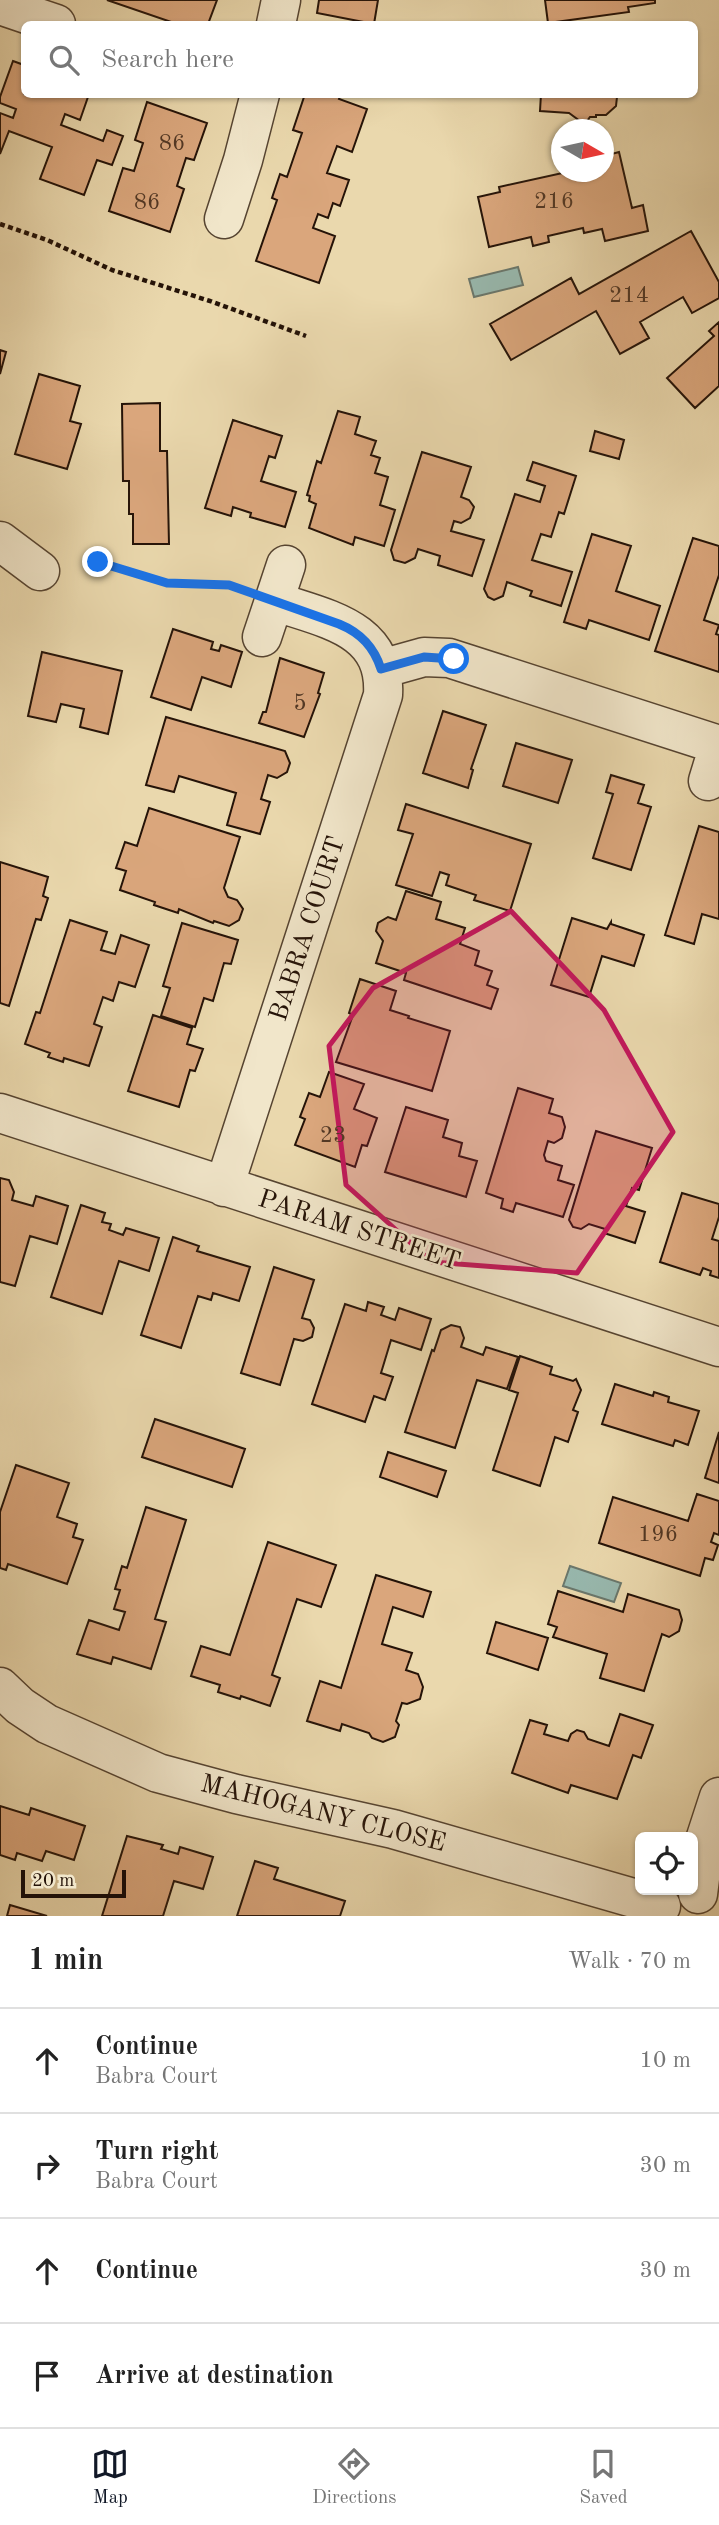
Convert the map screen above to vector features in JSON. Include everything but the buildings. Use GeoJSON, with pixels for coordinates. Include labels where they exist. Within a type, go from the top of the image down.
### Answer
{"type":"FeatureCollection","features":[{"type":"Feature","properties":{"kind":"street"},"geometry":{"type":"LineString","coordinates":[[277,21],[281,0]]}},
{"type":"Feature","properties":{"kind":"street"},"geometry":{"type":"LineString","coordinates":[[0,5],[47,21]]}},
{"type":"Feature","properties":{"kind":"street"},"geometry":{"type":"LineString","coordinates":[[224,219],[243,160],[256,98]]}},
{"type":"Feature","properties":{"kind":"street"},"geometry":{"type":"LineString","coordinates":[[0,541],[40,571]]}},
{"type":"Feature","properties":{"kind":"street"},"geometry":{"type":"LineString","coordinates":[[262,637],[286,565]]}},
{"type":"Feature","properties":{"kind":"street"},"geometry":{"type":"LineString","coordinates":[[274,601],[354,631],[370,646],[381,669],[424,657],[449,658],[719,745],[708,781]]}},
{"type":"Feature","properties":{"kind":"street","name":"BABRA COURT"},"geometry":{"type":"LineString","coordinates":[[223,1187],[379,711],[383,695],[381,669]]}},
{"type":"Feature","properties":{"kind":"street","name":"PARAM STREET"},"geometry":{"type":"LineString","coordinates":[[0,1113],[719,1347]]}},
{"type":"Feature","properties":{"kind":"street","name":"MAHOGANY CLOSE"},"geometry":{"type":"LineString","coordinates":[[0,1687],[20,1706],[47,1724],[158,1773],[236,1794],[393,1829],[635,1879]]}},
{"type":"Feature","properties":{"kind":"street"},"geometry":{"type":"LineString","coordinates":[[698,1856],[719,1797]]}},
{"type":"Feature","properties":{"kind":"path"},"geometry":{"type":"LineString","coordinates":[[0,224],[47,240],[112,270],[210,301],[306,336]]}},
{"type":"Feature","properties":{"kind":"path"},"geometry":{"type":"LineString","coordinates":[[98,562],[167,583],[222,584],[274,601]]}},
{"type":"Feature","properties":{"kind":"highlighted area"},"geometry":{"type":"Polygon","coordinates":[[[511,911],[604,1010],[673,1132],[577,1273],[432,1262],[346,1185],[329,1046],[373,988],[511,911]]]}},
{"type":"Feature","properties":{"kind":"water"},"geometry":{"type":"Polygon","coordinates":[[[518,267],[523,285],[474,297],[469,279],[518,267]]]}},
{"type":"Feature","properties":{"kind":"water"},"geometry":{"type":"Polygon","coordinates":[[[570,1566],[621,1583],[614,1602],[563,1586],[570,1566]]]}},
{"type":"Feature","properties":{"kind":"route"},"geometry":{"type":"LineString","coordinates":[[98,562],[167,583],[229,585],[339,624],[354,631],[365,641],[374,651],[381,669],[424,657],[454,659]]}}]}
